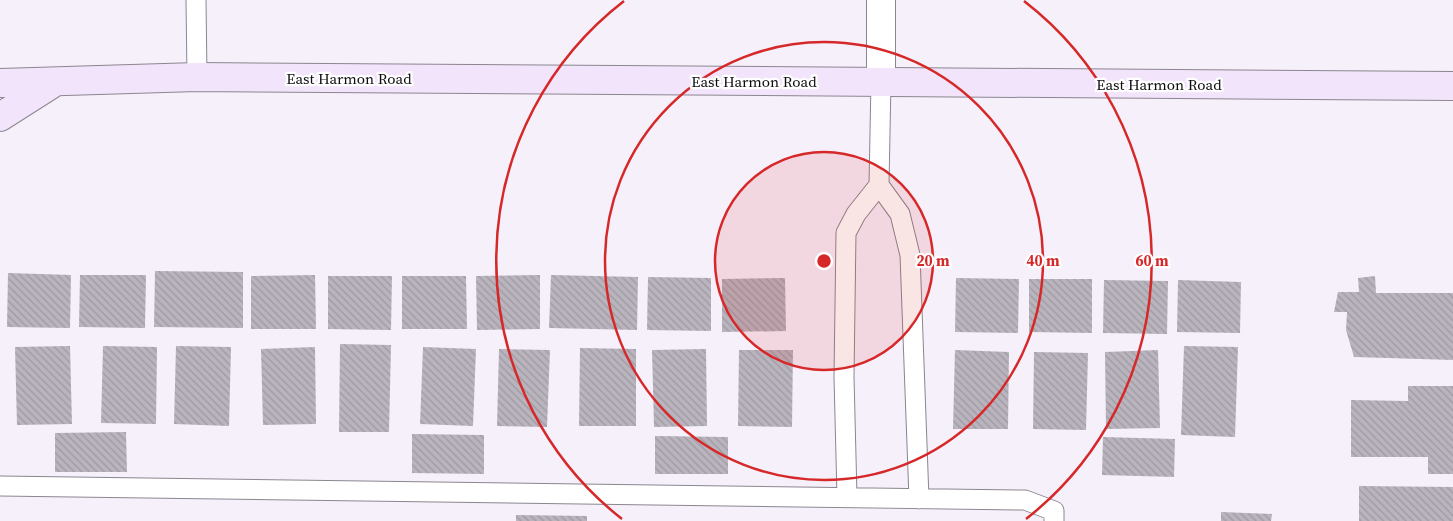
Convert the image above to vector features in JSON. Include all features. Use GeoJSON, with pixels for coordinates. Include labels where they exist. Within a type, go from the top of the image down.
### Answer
{"type":"FeatureCollection","features":[{"type":"Feature","properties":{"kind":"main road","name":"East Harmon Road"},"geometry":{"type":"LineString","coordinates":[[0,83],[197,77],[1453,86]]}},
{"type":"Feature","properties":{"kind":"main road","name":"East Harmon Road"},"geometry":{"type":"LineString","coordinates":[[0,117],[56,82]]}},
{"type":"Feature","properties":{"kind":"street"},"geometry":{"type":"LineString","coordinates":[[881,0],[881,82]]}},
{"type":"Feature","properties":{"kind":"lane"},"geometry":{"type":"LineString","coordinates":[[196,0],[197,77]]}},
{"type":"Feature","properties":{"kind":"lane"},"geometry":{"type":"LineString","coordinates":[[881,82],[879,185],[900,214],[910,255],[919,498]]}},
{"type":"Feature","properties":{"kind":"lane"},"geometry":{"type":"LineString","coordinates":[[847,497],[844,376],[846,233],[856,214],[879,185]]}},
{"type":"Feature","properties":{"kind":"lane"},"geometry":{"type":"LineString","coordinates":[[0,486],[1025,500],[1054,511],[1054,521]]}},
{"type":"Feature","properties":{"kind":"building"},"geometry":{"type":"Polygon","coordinates":[[[155,271],[243,272],[243,328],[154,327],[155,271]]]}},
{"type":"Feature","properties":{"kind":"building"},"geometry":{"type":"Polygon","coordinates":[[[8,273],[71,275],[70,328],[7,327],[8,273]]]}},
{"type":"Feature","properties":{"kind":"building"},"geometry":{"type":"Polygon","coordinates":[[[80,275],[146,275],[145,328],[79,327],[80,275]]]}},
{"type":"Feature","properties":{"kind":"building"},"geometry":{"type":"Polygon","coordinates":[[[315,275],[316,329],[251,329],[251,276],[315,275]]]}},
{"type":"Feature","properties":{"kind":"building"},"geometry":{"type":"Polygon","coordinates":[[[540,275],[540,329],[477,330],[476,276],[540,275]]]}},
{"type":"Feature","properties":{"kind":"building"},"geometry":{"type":"Polygon","coordinates":[[[551,275],[638,277],[637,330],[549,328],[551,275]]]}},
{"type":"Feature","properties":{"kind":"building"},"geometry":{"type":"Polygon","coordinates":[[[328,276],[392,276],[391,330],[328,329],[328,276]]]}},
{"type":"Feature","properties":{"kind":"building"},"geometry":{"type":"Polygon","coordinates":[[[402,276],[466,276],[467,329],[402,329],[402,276]]]}},
{"type":"Feature","properties":{"kind":"building"},"geometry":{"type":"Polygon","coordinates":[[[1375,276],[1376,293],[1453,293],[1453,360],[1354,357],[1346,330],[1347,312],[1334,312],[1338,292],[1359,292],[1358,278],[1375,276]]]}},
{"type":"Feature","properties":{"kind":"building"},"geometry":{"type":"Polygon","coordinates":[[[648,277],[711,278],[711,331],[647,330],[648,277]]]}},
{"type":"Feature","properties":{"kind":"building"},"geometry":{"type":"Polygon","coordinates":[[[785,278],[786,331],[722,332],[722,279],[785,278]]]}},
{"type":"Feature","properties":{"kind":"building"},"geometry":{"type":"Polygon","coordinates":[[[956,278],[1019,279],[1018,333],[955,332],[956,278]]]}},
{"type":"Feature","properties":{"kind":"building"},"geometry":{"type":"Polygon","coordinates":[[[1029,279],[1092,279],[1092,333],[1029,332],[1029,279]]]}},
{"type":"Feature","properties":{"kind":"building"},"geometry":{"type":"Polygon","coordinates":[[[1104,280],[1168,281],[1167,334],[1103,333],[1104,280]]]}},
{"type":"Feature","properties":{"kind":"building"},"geometry":{"type":"Polygon","coordinates":[[[1178,280],[1241,282],[1240,333],[1177,332],[1178,280]]]}},
{"type":"Feature","properties":{"kind":"building"},"geometry":{"type":"Polygon","coordinates":[[[340,344],[391,345],[389,432],[339,432],[340,344]]]}},
{"type":"Feature","properties":{"kind":"building"},"geometry":{"type":"Polygon","coordinates":[[[70,346],[72,424],[17,425],[15,347],[70,346]]]}},
{"type":"Feature","properties":{"kind":"building"},"geometry":{"type":"Polygon","coordinates":[[[103,346],[157,347],[156,424],[101,423],[103,346]]]}},
{"type":"Feature","properties":{"kind":"building"},"geometry":{"type":"Polygon","coordinates":[[[176,346],[231,347],[229,426],[174,424],[176,346]]]}},
{"type":"Feature","properties":{"kind":"building"},"geometry":{"type":"Polygon","coordinates":[[[1184,346],[1238,347],[1235,437],[1181,435],[1184,346]]]}},
{"type":"Feature","properties":{"kind":"building"},"geometry":{"type":"Polygon","coordinates":[[[315,347],[316,424],[263,425],[261,349],[315,347]]]}},
{"type":"Feature","properties":{"kind":"building"},"geometry":{"type":"Polygon","coordinates":[[[423,347],[476,349],[473,426],[420,424],[423,347]]]}},
{"type":"Feature","properties":{"kind":"building"},"geometry":{"type":"Polygon","coordinates":[[[580,348],[636,349],[636,426],[579,426],[580,348]]]}},
{"type":"Feature","properties":{"kind":"building"},"geometry":{"type":"Polygon","coordinates":[[[499,349],[550,350],[547,427],[497,426],[499,349]]]}},
{"type":"Feature","properties":{"kind":"building"},"geometry":{"type":"Polygon","coordinates":[[[706,349],[707,426],[654,427],[652,350],[706,349]]]}},
{"type":"Feature","properties":{"kind":"building"},"geometry":{"type":"Polygon","coordinates":[[[739,350],[793,350],[792,427],[738,426],[739,350]]]}},
{"type":"Feature","properties":{"kind":"building"},"geometry":{"type":"Polygon","coordinates":[[[955,350],[1009,352],[1008,429],[953,429],[955,350]]]}},
{"type":"Feature","properties":{"kind":"building"},"geometry":{"type":"Polygon","coordinates":[[[1158,350],[1160,428],[1106,429],[1105,352],[1158,350]]]}},
{"type":"Feature","properties":{"kind":"building"},"geometry":{"type":"Polygon","coordinates":[[[1034,352],[1088,353],[1086,430],[1033,429],[1034,352]]]}},
{"type":"Feature","properties":{"kind":"building"},"geometry":{"type":"Polygon","coordinates":[[[1408,386],[1453,386],[1453,474],[1428,474],[1428,457],[1351,457],[1351,400],[1408,401],[1408,386]]]}},
{"type":"Feature","properties":{"kind":"building"},"geometry":{"type":"Polygon","coordinates":[[[126,432],[127,472],[55,472],[55,433],[126,432]]]}},
{"type":"Feature","properties":{"kind":"building"},"geometry":{"type":"Polygon","coordinates":[[[412,434],[484,435],[484,474],[412,473],[412,434]]]}},
{"type":"Feature","properties":{"kind":"building"},"geometry":{"type":"Polygon","coordinates":[[[655,436],[728,437],[728,474],[655,474],[655,436]]]}},
{"type":"Feature","properties":{"kind":"building"},"geometry":{"type":"Polygon","coordinates":[[[1103,437],[1175,439],[1174,477],[1102,475],[1103,437]]]}},
{"type":"Feature","properties":{"kind":"building"},"geometry":{"type":"Polygon","coordinates":[[[1359,486],[1453,487],[1453,521],[1359,521],[1359,486]]]}},
{"type":"Feature","properties":{"kind":"building"},"geometry":{"type":"Polygon","coordinates":[[[1221,512],[1272,514],[1271,521],[1221,521],[1221,512]]]}},
{"type":"Feature","properties":{"kind":"building"},"geometry":{"type":"Polygon","coordinates":[[[516,515],[587,516],[587,521],[516,521],[516,515]]]}}]}
